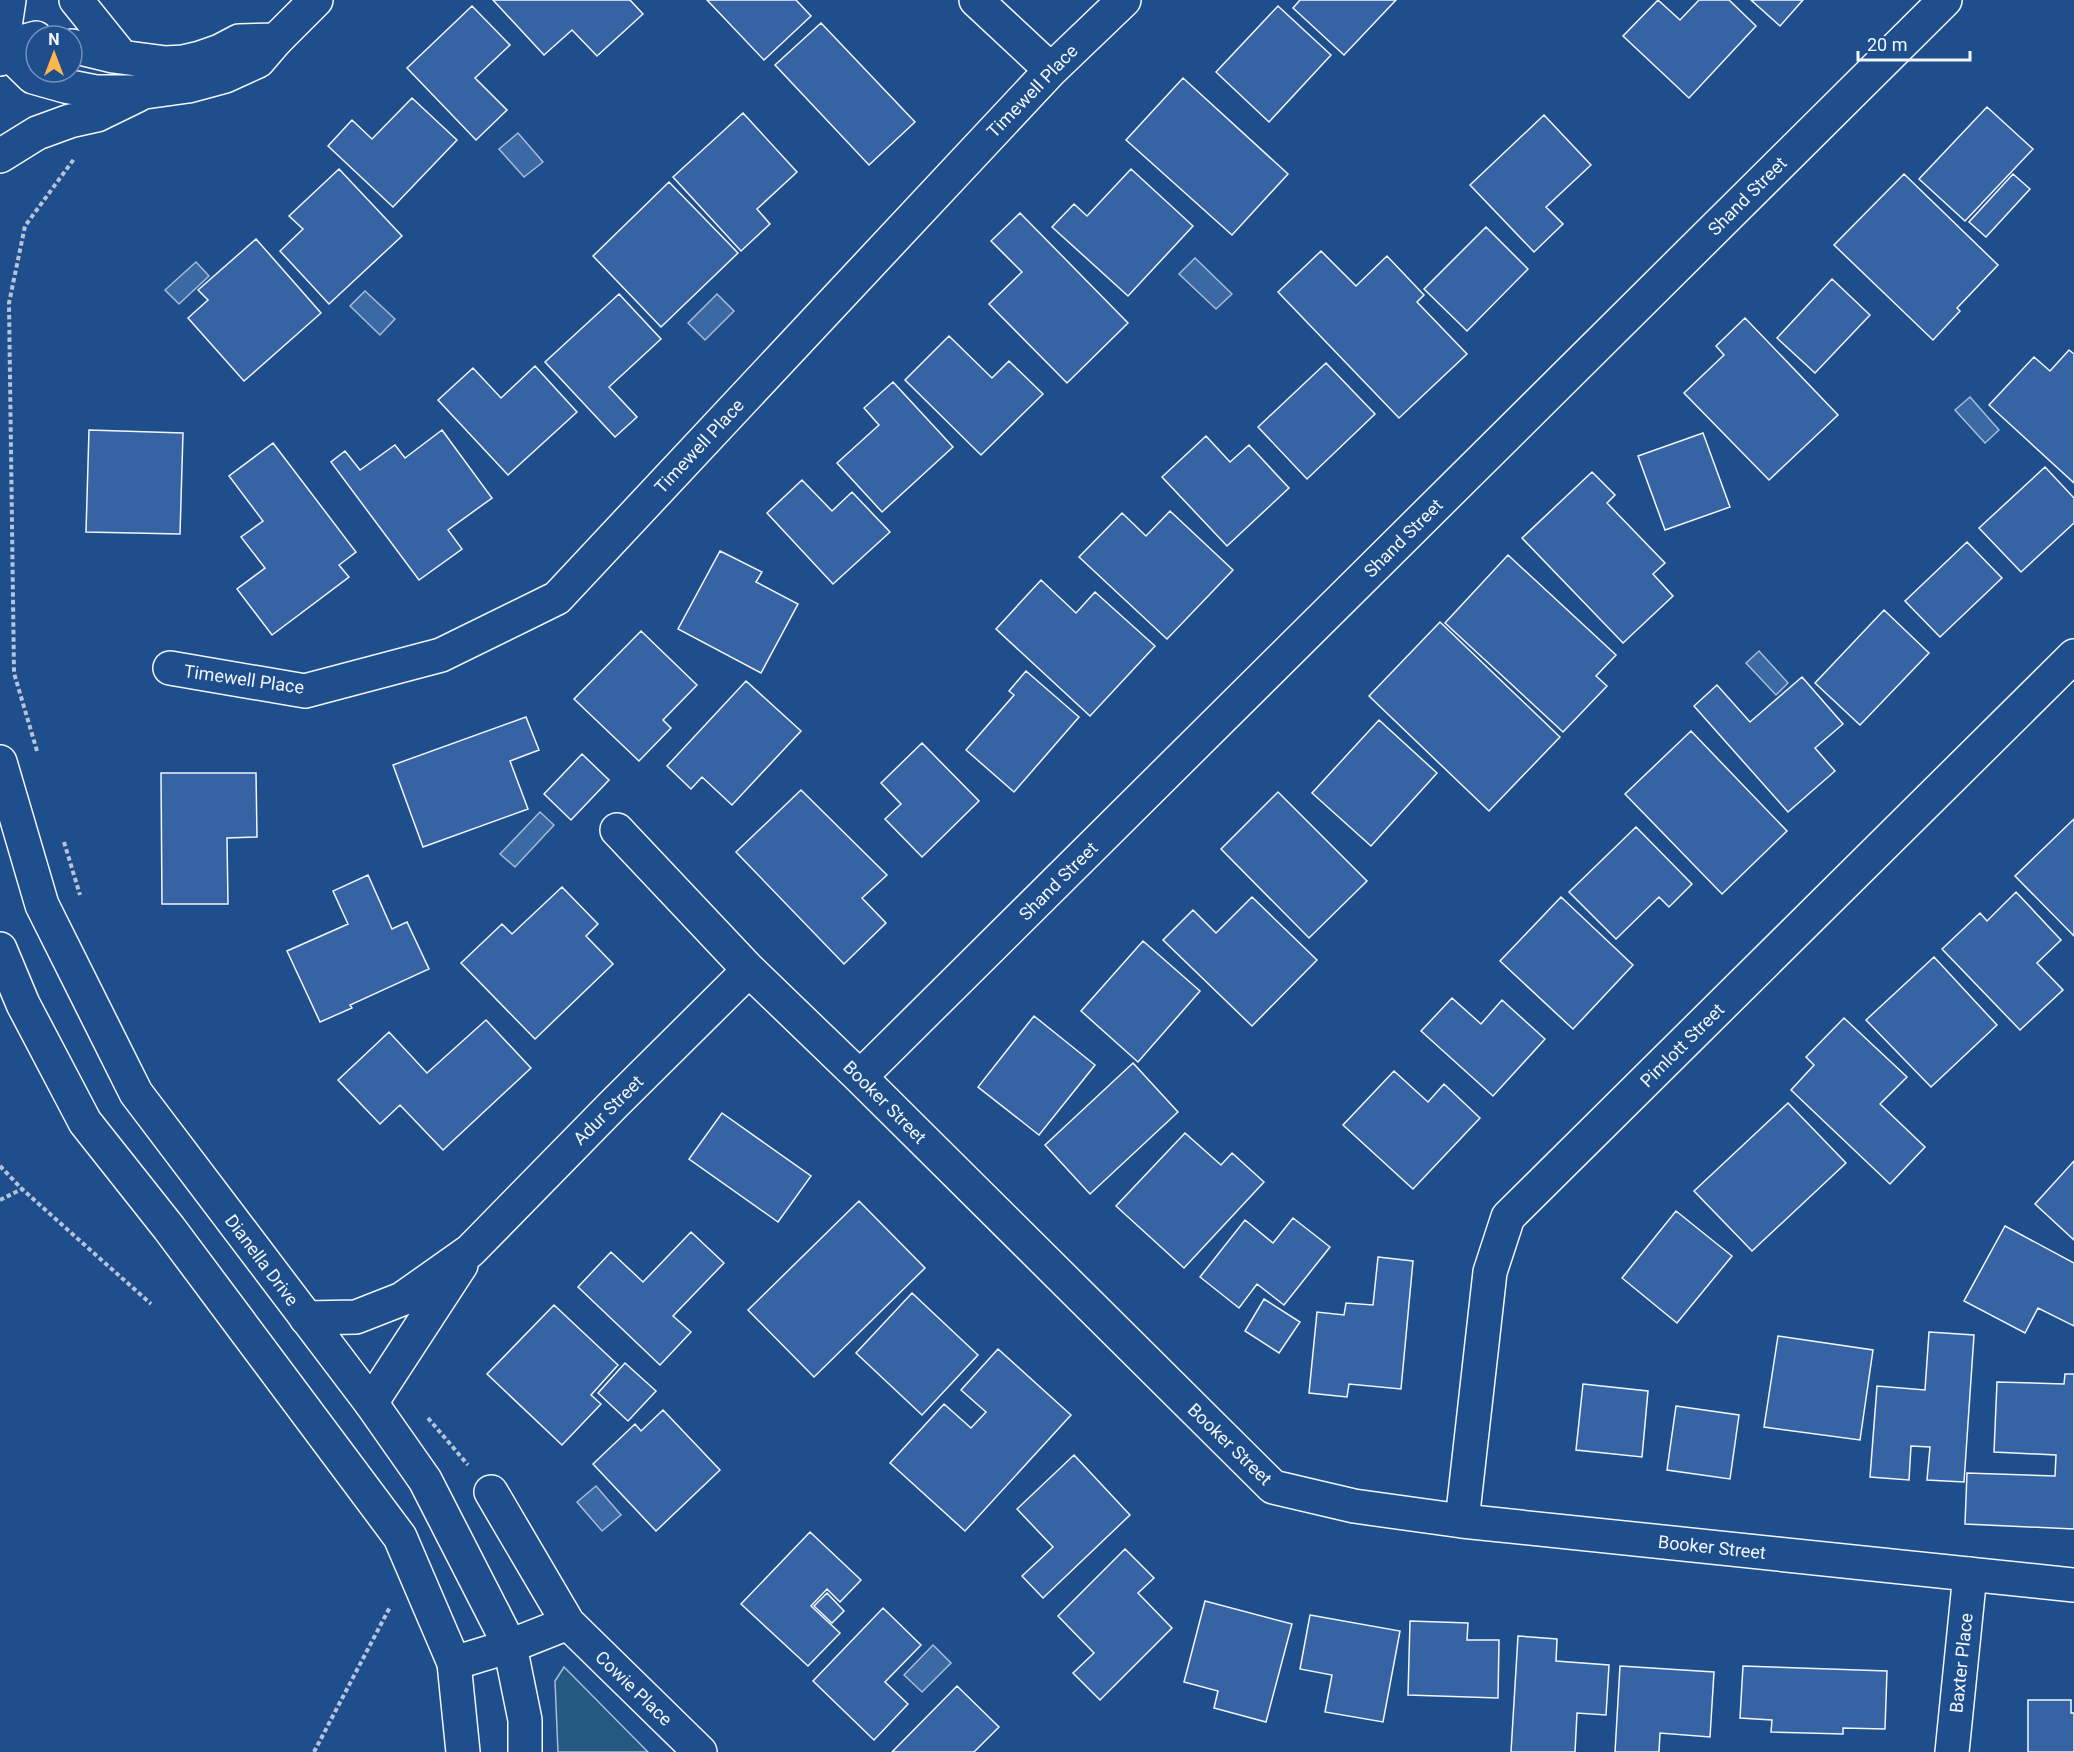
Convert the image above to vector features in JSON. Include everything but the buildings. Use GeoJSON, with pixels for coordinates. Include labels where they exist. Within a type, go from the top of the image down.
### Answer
{"type":"FeatureCollection","features":[{"type":"Feature","properties":{"kind":"street"},"geometry":{"type":"LineString","coordinates":[[0,50],[9,0]]}},
{"type":"Feature","properties":{"kind":"street"},"geometry":{"type":"LineString","coordinates":[[76,0],[122,57]]}},
{"type":"Feature","properties":{"kind":"street"},"geometry":{"type":"LineString","coordinates":[[0,50],[33,76],[65,86],[96,92],[145,92],[188,86],[225,76],[258,61],[316,0]]}},
{"type":"Feature","properties":{"kind":"street"},"geometry":{"type":"LineString","coordinates":[[975,0],[1051,70]]}},
{"type":"Feature","properties":{"kind":"street","name":"Timewell Place"},"geometry":{"type":"LineString","coordinates":[[170,668],[305,691],[441,655],[558,598],[1051,70],[1124,0]]}},
{"type":"Feature","properties":{"kind":"street","name":"Shand Street"},"geometry":{"type":"LineString","coordinates":[[860,1077],[1945,0]]}},
{"type":"Feature","properties":{"kind":"street"},"geometry":{"type":"LineString","coordinates":[[84,49],[166,63],[183,62],[220,51],[239,41],[276,40]]}},
{"type":"Feature","properties":{"kind":"street"},"geometry":{"type":"LineString","coordinates":[[0,50],[24,42]]}},
{"type":"Feature","properties":{"kind":"street"},"geometry":{"type":"LineString","coordinates":[[0,156],[37,133],[70,121],[97,115],[145,92]]}},
{"type":"Feature","properties":{"kind":"street","name":"Pimlott Street"},"geometry":{"type":"LineString","coordinates":[[1462,1521],[1490,1272],[1509,1217],[2074,656]]}},
{"type":"Feature","properties":{"kind":"street","name":"Dianella Drive"},"geometry":{"type":"LineString","coordinates":[[0,762],[42,905],[136,1093],[371,1403],[425,1480],[510,1646],[525,1720],[525,1752]]}},
{"type":"Feature","properties":{"kind":"street","name":"Booker Street"},"geometry":{"type":"LineString","coordinates":[[617,830],[749,970],[1273,1487],[1354,1506],[1462,1521],[2074,1585]]}},
{"type":"Feature","properties":{"kind":"street"},"geometry":{"type":"LineString","coordinates":[[0,949],[23,1004],[85,1122],[169,1228],[400,1537],[454,1663],[463,1752]]}},
{"type":"Feature","properties":{"kind":"street","name":"Adur Street"},"geometry":{"type":"LineString","coordinates":[[306,1318],[356,1317],[402,1299],[470,1251],[612,1105],[749,970]]}},
{"type":"Feature","properties":{"kind":"street","name":"Adur Street"},"geometry":{"type":"LineString","coordinates":[[371,1403],[470,1251]]}},
{"type":"Feature","properties":{"kind":"street","name":"Cowie Place"},"geometry":{"type":"LineString","coordinates":[[491,1492],[568,1623],[700,1752]]}},
{"type":"Feature","properties":{"kind":"street","name":"Baxter Place"},"geometry":{"type":"LineString","coordinates":[[1952,1752],[1970,1574]]}},
{"type":"Feature","properties":{"kind":"street"},"geometry":{"type":"LineString","coordinates":[[454,1663],[510,1646],[568,1623]]}},
{"type":"Feature","properties":{"kind":"path"},"geometry":{"type":"LineString","coordinates":[[38,753],[14,673],[9,303],[25,226],[92,134],[97,115]]}},
{"type":"Feature","properties":{"kind":"path"},"geometry":{"type":"LineString","coordinates":[[61,832],[81,900]]}},
{"type":"Feature","properties":{"kind":"path"},"geometry":{"type":"LineString","coordinates":[[0,1166],[22,1189],[152,1304]]}},
{"type":"Feature","properties":{"kind":"path"},"geometry":{"type":"LineString","coordinates":[[0,1200],[22,1189]]}},
{"type":"Feature","properties":{"kind":"path"},"geometry":{"type":"LineString","coordinates":[[393,1370],[429,1418],[491,1492]]}},
{"type":"Feature","properties":{"kind":"path"},"geometry":{"type":"LineString","coordinates":[[314,1752],[392,1602]]}},
{"type":"Feature","properties":{"kind":"shaded area"},"geometry":{"type":"Polygon","coordinates":[[[518,133],[543,162],[524,177],[499,149],[518,133]]]}},
{"type":"Feature","properties":{"kind":"shaded area"},"geometry":{"type":"Polygon","coordinates":[[[1195,258],[1232,294],[1216,309],[1179,274],[1195,258]]]}},
{"type":"Feature","properties":{"kind":"shaded area"},"geometry":{"type":"Polygon","coordinates":[[[196,262],[209,276],[179,304],[165,290],[196,262]]]}},
{"type":"Feature","properties":{"kind":"shaded area"},"geometry":{"type":"Polygon","coordinates":[[[365,291],[395,319],[380,335],[350,306],[365,291]]]}},
{"type":"Feature","properties":{"kind":"shaded area"},"geometry":{"type":"Polygon","coordinates":[[[717,294],[734,311],[705,340],[688,323],[717,294]]]}},
{"type":"Feature","properties":{"kind":"shaded area"},"geometry":{"type":"Polygon","coordinates":[[[1970,397],[1999,430],[1985,443],[1955,410],[1970,397]]]}},
{"type":"Feature","properties":{"kind":"shaded area"},"geometry":{"type":"Polygon","coordinates":[[[1759,651],[1788,683],[1776,695],[1746,663],[1759,651]]]}},
{"type":"Feature","properties":{"kind":"shaded area"},"geometry":{"type":"Polygon","coordinates":[[[540,812],[554,825],[515,867],[500,854],[540,812]]]}},
{"type":"Feature","properties":{"kind":"shaded area"},"geometry":{"type":"Polygon","coordinates":[[[596,1486],[621,1515],[602,1531],[577,1502],[596,1486]]]}},
{"type":"Feature","properties":{"kind":"shaded area"},"geometry":{"type":"Polygon","coordinates":[[[933,1645],[951,1663],[922,1692],[904,1675],[933,1645]]]}},
{"type":"Feature","properties":{"kind":"shaded area"},"geometry":{"type":"Polygon","coordinates":[[[564,1667],[648,1752],[558,1752],[555,1681],[564,1667]]]}}]}
